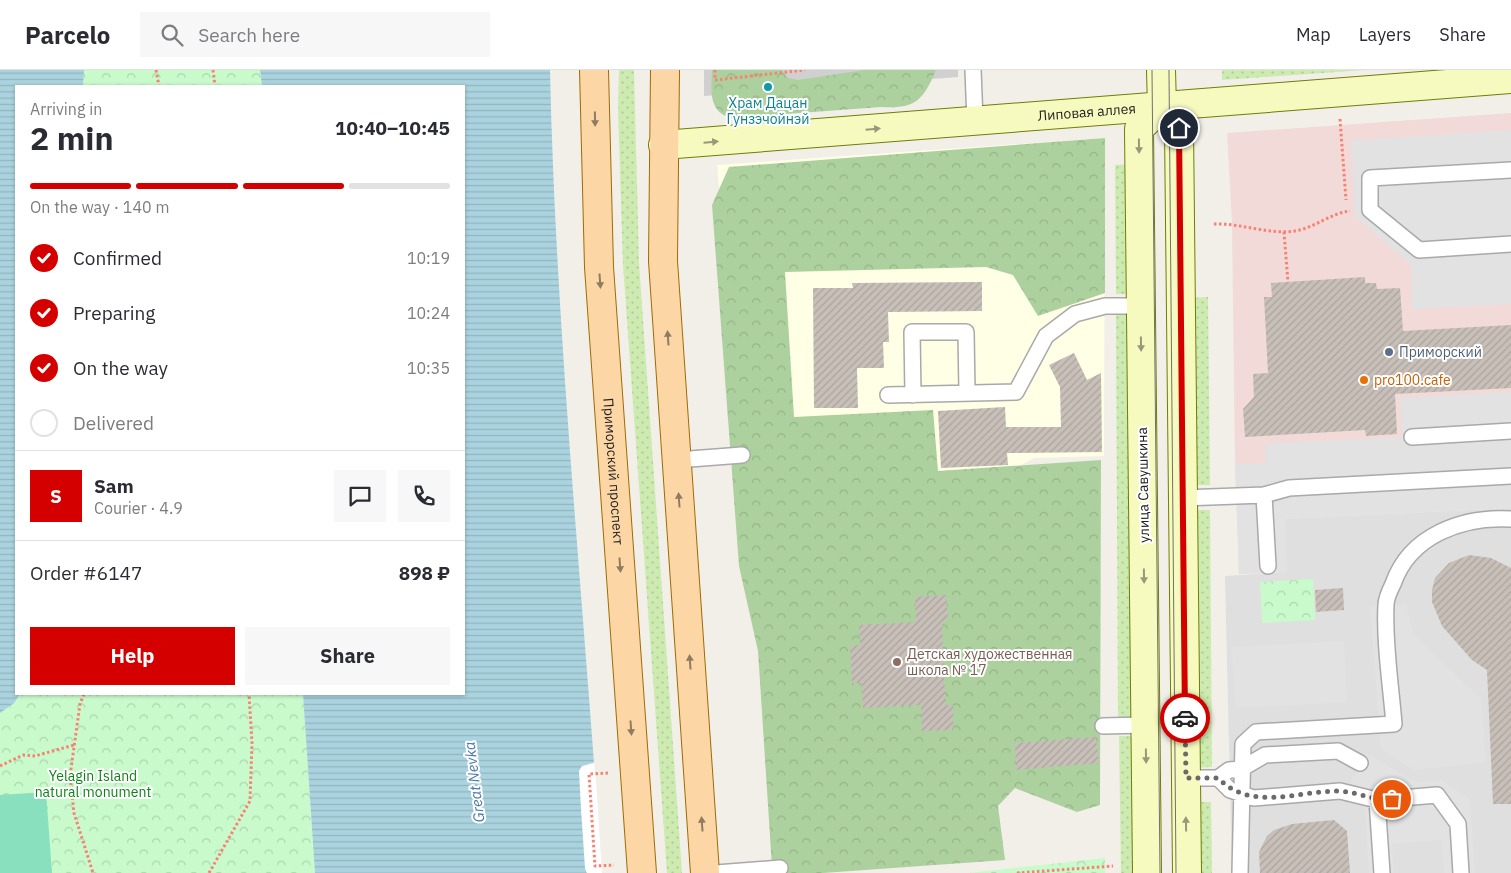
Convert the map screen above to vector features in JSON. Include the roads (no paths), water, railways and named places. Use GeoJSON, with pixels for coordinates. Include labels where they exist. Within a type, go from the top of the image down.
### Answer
{"type":"FeatureCollection","features":[{"type":"Feature","properties":{"kind":"main road","name":"Приморский проспект"},"geometry":{"type":"LineString","coordinates":[[594,70],[599,267],[642,873]]}},
{"type":"Feature","properties":{"kind":"main road"},"geometry":{"type":"LineString","coordinates":[[664,70],[663,261],[705,873]]}},
{"type":"Feature","properties":{"kind":"main road"},"geometry":{"type":"LineString","coordinates":[[1161,70],[1162,107],[1179,128],[1187,873]]}},
{"type":"Feature","properties":{"kind":"main road","name":"Липовая аллея"},"geometry":{"type":"LineString","coordinates":[[663,145],[1511,79]]}},
{"type":"Feature","properties":{"kind":"main road","name":"улица Савушкина"},"geometry":{"type":"LineString","coordinates":[[1147,873],[1139,129],[1162,107]]}},
{"type":"Feature","properties":{"kind":"lane"},"geometry":{"type":"LineString","coordinates":[[972,70],[975,121]]}},
{"type":"Feature","properties":{"kind":"lane"},"geometry":{"type":"LineString","coordinates":[[1511,170],[1370,178],[1370,210],[1419,250],[1511,244]]}},
{"type":"Feature","properties":{"kind":"lane"},"geometry":{"type":"LineString","coordinates":[[888,395],[1016,392],[1046,336],[1075,314],[1105,306],[1141,306]]}},
{"type":"Feature","properties":{"kind":"lane"},"geometry":{"type":"LineString","coordinates":[[913,395],[912,332],[966,332],[967,393]]}},
{"type":"Feature","properties":{"kind":"lane"},"geometry":{"type":"LineString","coordinates":[[1412,437],[1511,431]]}},
{"type":"Feature","properties":{"kind":"lane"},"geometry":{"type":"LineString","coordinates":[[677,460],[742,456]]}},
{"type":"Feature","properties":{"kind":"lane"},"geometry":{"type":"LineString","coordinates":[[1183,498],[1264,495],[1289,488],[1511,476]]}},
{"type":"Feature","properties":{"kind":"lane"},"geometry":{"type":"LineString","coordinates":[[1264,495],[1268,566]]}},
{"type":"Feature","properties":{"kind":"lane"},"geometry":{"type":"LineString","coordinates":[[1240,873],[1240,793],[1243,744],[1256,732],[1394,724],[1386,604],[1398,569],[1426,540],[1456,524],[1486,517],[1511,519]]}},
{"type":"Feature","properties":{"kind":"lane"},"geometry":{"type":"LineString","coordinates":[[1103,726],[1145,726]]}},
{"type":"Feature","properties":{"kind":"lane"},"geometry":{"type":"LineString","coordinates":[[1186,778],[1218,778],[1230,770],[1241,769],[1265,755],[1338,751],[1360,762]]}},
{"type":"Feature","properties":{"kind":"lane"},"geometry":{"type":"LineString","coordinates":[[1218,778],[1230,790],[1254,798],[1340,791],[1376,800],[1437,795],[1458,824],[1461,873]]}},
{"type":"Feature","properties":{"kind":"lane"},"geometry":{"type":"LineString","coordinates":[[1376,800],[1382,873]]}},
{"type":"Feature","properties":{"kind":"lane"},"geometry":{"type":"LineString","coordinates":[[716,873],[780,868]]}},
{"type":"Feature","properties":{"kind":"water"},"geometry":{"type":"Polygon","coordinates":[[[0,70],[84,70],[83,85],[15,85],[15,695],[19,695],[14,703],[0,713],[0,70]]]}},
{"type":"Feature","properties":{"kind":"water","name":"Great Nevka"},"geometry":{"type":"Polygon","coordinates":[[[260,70],[550,70],[562,330],[594,763],[588,764],[585,868],[587,873],[315,873],[303,695],[465,695],[465,85],[262,85],[260,70]]]}},
{"type":"Feature","properties":{"kind":"tram line"},"geometry":{"type":"LineString","coordinates":[[1152,70],[1160,873]]}},
{"type":"Feature","properties":{"kind":"tram line"},"geometry":{"type":"LineString","coordinates":[[1169,70],[1176,873]]}},
{"type":"Feature","properties":{"kind":"place","name":"Храм Дацан Гунзэчойнэй"},"geometry":{"type":"Point","coordinates":[768,87]}},
{"type":"Feature","properties":{"kind":"place","name":"Приморский"},"geometry":{"type":"Point","coordinates":[1389,352]}},
{"type":"Feature","properties":{"kind":"place","name":"pro100.cafe"},"geometry":{"type":"Point","coordinates":[1364,380]}},
{"type":"Feature","properties":{"kind":"place","name":"Детская художественная школа № 17"},"geometry":{"type":"Point","coordinates":[897,662]}},
{"type":"Feature","properties":{"kind":"park label","name":"Yelagin Island natural monument"},"geometry":{"type":"Point","coordinates":[93,784]}}]}
